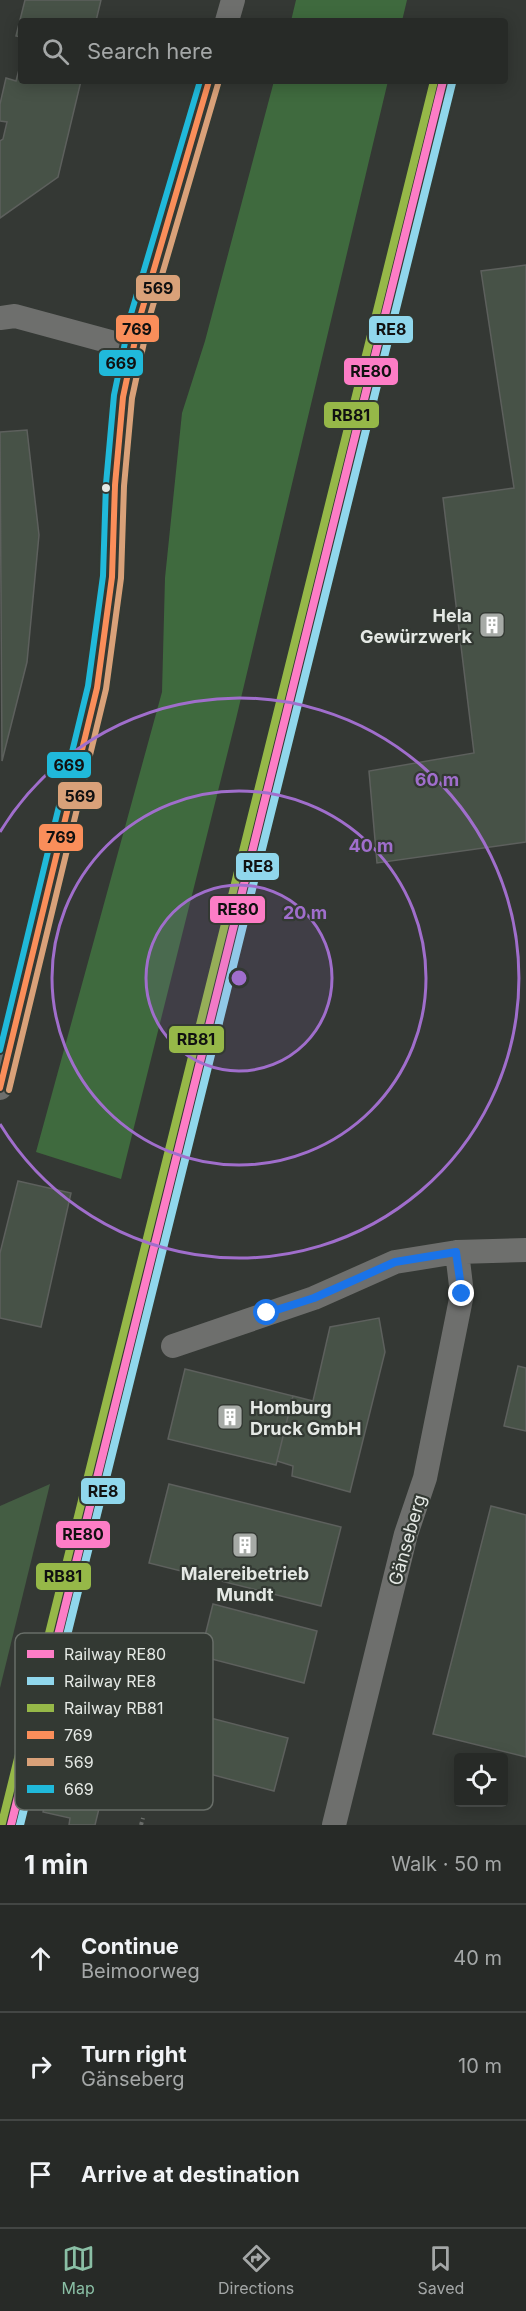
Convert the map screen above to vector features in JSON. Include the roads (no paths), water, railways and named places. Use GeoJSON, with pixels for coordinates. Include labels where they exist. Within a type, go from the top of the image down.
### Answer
{"type":"FeatureCollection","features":[{"type":"Feature","properties":{"kind":"street"},"geometry":{"type":"LineString","coordinates":[[227,18],[233,0]]}},
{"type":"Feature","properties":{"kind":"street"},"geometry":{"type":"LineString","coordinates":[[0,1088],[97,688],[112,577],[115,485],[123,397],[133,348],[208,84]]}},
{"type":"Feature","properties":{"kind":"street"},"geometry":{"type":"LineString","coordinates":[[0,318],[15,316],[133,348]]}},
{"type":"Feature","properties":{"kind":"street"},"geometry":{"type":"LineString","coordinates":[[173,1346],[314,1298],[395,1262],[456,1252],[526,1250]]}},
{"type":"Feature","properties":{"kind":"street","name":"Gänseberg"},"geometry":{"type":"LineString","coordinates":[[334,1825],[406,1534],[425,1478],[462,1294],[456,1252]]}},
{"type":"Feature","properties":{"kind":"rail line","name":"RB81"},"geometry":{"type":"LineString","coordinates":[[49,1633],[433,84]]}},
{"type":"Feature","properties":{"kind":"rail line","name":"RE80"},"geometry":{"type":"LineString","coordinates":[[59,1633],[442,84]]}},
{"type":"Feature","properties":{"kind":"rail line","name":"RE8"},"geometry":{"type":"LineString","coordinates":[[68,1633],[452,84]]}},
{"type":"Feature","properties":{"kind":"rail line","name":"RB81"},"geometry":{"type":"LineString","coordinates":[[2,1823],[15,1771]]}},
{"type":"Feature","properties":{"kind":"rail line","name":"RE80"},"geometry":{"type":"LineString","coordinates":[[11,1825],[15,1809]]}},
{"type":"Feature","properties":{"kind":"rail line","name":"RE8"},"geometry":{"type":"LineString","coordinates":[[20,1825],[24,1810]]}},
{"type":"Feature","properties":{"kind":"place","name":"Hela Gewürzwerk"},"geometry":{"type":"Point","coordinates":[492,625]}},
{"type":"Feature","properties":{"kind":"place","name":"Homburg Druck GmbH"},"geometry":{"type":"Point","coordinates":[230,1417]}},
{"type":"Feature","properties":{"kind":"place","name":"Malereibetrieb Mundt"},"geometry":{"type":"Point","coordinates":[245,1545]}}]}
